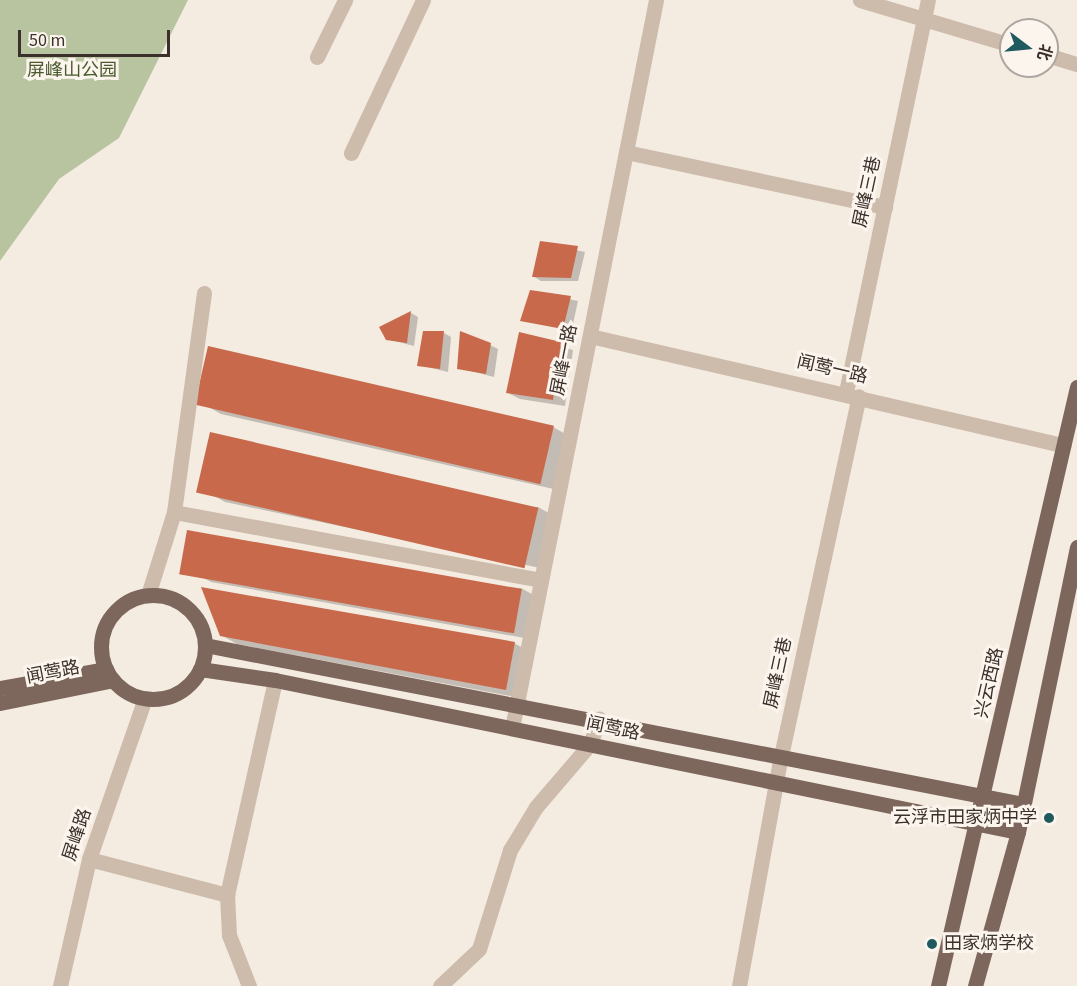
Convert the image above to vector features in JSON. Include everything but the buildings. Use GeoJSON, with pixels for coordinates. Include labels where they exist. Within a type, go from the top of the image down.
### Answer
{"type":"FeatureCollection","features":[{"type":"Feature","properties":{"kind":"main road","name":"兴云西路"},"geometry":{"type":"LineString","coordinates":[[938,986],[978,824],[1077,387]]}},
{"type":"Feature","properties":{"kind":"main road"},"geometry":{"type":"LineString","coordinates":[[975,986],[1018,832],[1077,547]]}},
{"type":"Feature","properties":{"kind":"main road","name":"闻莺路"},"geometry":{"type":"LineString","coordinates":[[109,675],[101,653],[107,621],[132,599],[148,595]]}},
{"type":"Feature","properties":{"kind":"main road"},"geometry":{"type":"LineString","coordinates":[[109,675],[145,698],[177,693],[200,669],[205,645],[202,628],[180,602],[148,595]]}},
{"type":"Feature","properties":{"kind":"main road","name":"闻莺路"},"geometry":{"type":"LineString","coordinates":[[205,645],[517,703],[1023,804]]}},
{"type":"Feature","properties":{"kind":"main road","name":"闻莺路"},"geometry":{"type":"LineString","coordinates":[[200,669],[275,680],[1018,832]]}},
{"type":"Feature","properties":{"kind":"main road","name":"闻莺路"},"geometry":{"type":"LineString","coordinates":[[0,688],[109,675]]}},
{"type":"Feature","properties":{"kind":"main road","name":"闻莺路"},"geometry":{"type":"LineString","coordinates":[[0,703],[109,675]]}},
{"type":"Feature","properties":{"kind":"street"},"geometry":{"type":"LineString","coordinates":[[318,57],[345,0]]}},
{"type":"Feature","properties":{"kind":"street"},"geometry":{"type":"LineString","coordinates":[[351,153],[423,0]]}},
{"type":"Feature","properties":{"kind":"street","name":"屏峰一路"},"geometry":{"type":"LineString","coordinates":[[512,728],[656,0]]}},
{"type":"Feature","properties":{"kind":"street"},"geometry":{"type":"LineString","coordinates":[[860,0],[999,41]]}},
{"type":"Feature","properties":{"kind":"street","name":"屏峰三巷"},"geometry":{"type":"LineString","coordinates":[[739,986],[778,783],[781,756],[853,394],[885,207],[928,0]]}},
{"type":"Feature","properties":{"kind":"street"},"geometry":{"type":"LineString","coordinates":[[1059,59],[1077,64]]}},
{"type":"Feature","properties":{"kind":"street"},"geometry":{"type":"LineString","coordinates":[[626,152],[885,207]]}},
{"type":"Feature","properties":{"kind":"street"},"geometry":{"type":"LineString","coordinates":[[148,595],[174,512],[204,293]]}},
{"type":"Feature","properties":{"kind":"street","name":"闻莺一路"},"geometry":{"type":"LineString","coordinates":[[590,336],[853,394],[1064,446]]}},
{"type":"Feature","properties":{"kind":"street"},"geometry":{"type":"LineString","coordinates":[[174,512],[541,580]]}},
{"type":"Feature","properties":{"kind":"street"},"geometry":{"type":"LineString","coordinates":[[249,986],[229,935],[226,895],[275,680]]}},
{"type":"Feature","properties":{"kind":"street","name":"屏峰路"},"geometry":{"type":"LineString","coordinates":[[60,986],[89,859],[145,698]]}},
{"type":"Feature","properties":{"kind":"street"},"geometry":{"type":"LineString","coordinates":[[440,986],[479,949],[510,850],[536,807],[590,744],[599,719]]}},
{"type":"Feature","properties":{"kind":"street"},"geometry":{"type":"LineString","coordinates":[[89,859],[226,895]]}},
{"type":"Feature","properties":{"kind":"green space","name":"屏峰山公园"},"geometry":{"type":"Polygon","coordinates":[[[0,0],[188,0],[119,138],[59,179],[0,261],[0,0]]]}},
{"type":"Feature","properties":{"kind":"place","name":"云浮市田家炳中学"},"geometry":{"type":"Point","coordinates":[1049,818]}},
{"type":"Feature","properties":{"kind":"place","name":"田家炳学校"},"geometry":{"type":"Point","coordinates":[932,944]}}]}
